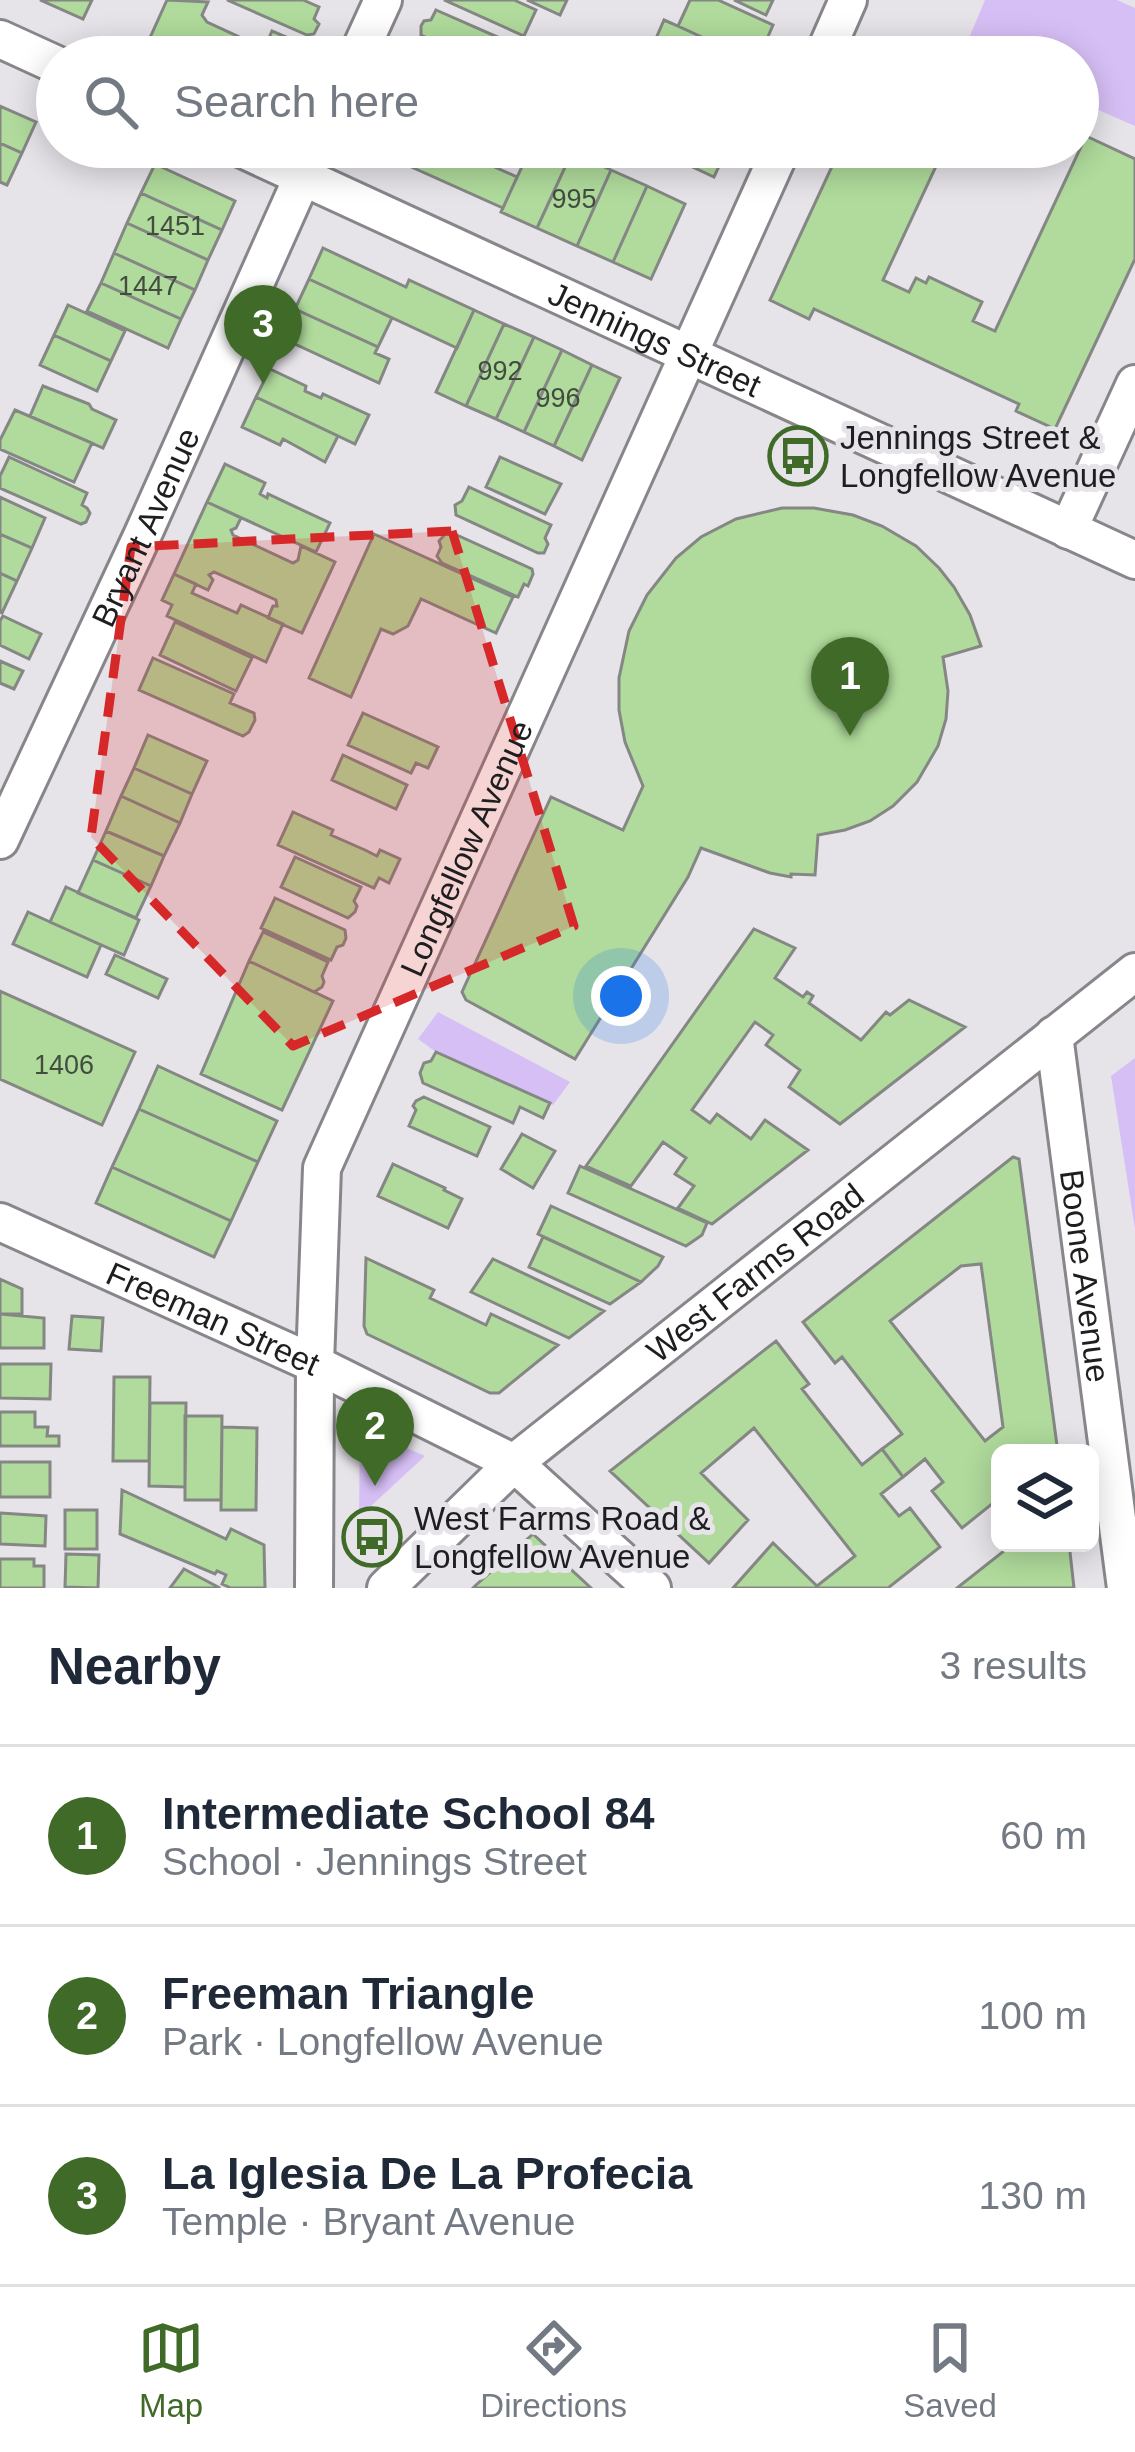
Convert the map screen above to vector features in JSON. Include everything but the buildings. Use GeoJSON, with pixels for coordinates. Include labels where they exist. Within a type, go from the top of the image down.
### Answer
{"type":"FeatureCollection","features":[{"type":"Feature","properties":{"kind":"street"},"geometry":{"type":"LineString","coordinates":[[367,36],[383,0]]}},
{"type":"Feature","properties":{"kind":"street"},"geometry":{"type":"LineString","coordinates":[[832,36],[848,0]]}},
{"type":"Feature","properties":{"kind":"street"},"geometry":{"type":"LineString","coordinates":[[0,39],[36,55]]}},
{"type":"Feature","properties":{"kind":"street","name":"Bryant Avenue"},"geometry":{"type":"LineString","coordinates":[[0,840],[306,168]]}},
{"type":"Feature","properties":{"kind":"street","name":"Jennings Street"},"geometry":{"type":"LineString","coordinates":[[321,168],[687,356],[1135,560]]}},
{"type":"Feature","properties":{"kind":"street","name":"Longfellow Avenue"},"geometry":{"type":"LineString","coordinates":[[314,1588],[322,1168],[772,168]]}},
{"type":"Feature","properties":{"kind":"street"},"geometry":{"type":"LineString","coordinates":[[1068,530],[1135,385]]}},
{"type":"Feature","properties":{"kind":"street","name":"West Farms Road"},"geometry":{"type":"LineString","coordinates":[[386,1588],[514,1463],[1135,972]]}},
{"type":"Feature","properties":{"kind":"street","name":"Boone Avenue"},"geometry":{"type":"LineString","coordinates":[[1054,1035],[1126,1588]]}},
{"type":"Feature","properties":{"kind":"street","name":"Freeman Street"},"geometry":{"type":"LineString","coordinates":[[0,1222],[315,1364],[514,1463],[652,1588]]}},
{"type":"Feature","properties":{"kind":"highlighted area"},"geometry":{"type":"Polygon","coordinates":[[[452,531],[574,926],[293,1046],[91,837],[131,547],[452,531]]]}},
{"type":"Feature","properties":{"kind":"shaded area"},"geometry":{"type":"Polygon","coordinates":[[[985,0],[1117,0],[1135,8],[1135,126],[1099,110],[1099,36],[970,36],[985,0]]]}},
{"type":"Feature","properties":{"kind":"shaded area"},"geometry":{"type":"Polygon","coordinates":[[[438,1012],[570,1082],[553,1105],[436,1052],[418,1039],[438,1012]]]}},
{"type":"Feature","properties":{"kind":"shaded area"},"geometry":{"type":"Polygon","coordinates":[[[1135,1058],[1135,1229],[1111,1076],[1135,1058]]]}},
{"type":"Feature","properties":{"kind":"shaded area"},"geometry":{"type":"Polygon","coordinates":[[[360,1428],[425,1456],[359,1517],[360,1428]]]}},
{"type":"Feature","properties":{"kind":"place","name":"La Iglesia De La Profecia"},"geometry":{"type":"Point","coordinates":[263,384]}},
{"type":"Feature","properties":{"kind":"place","name":"Jennings Street & Longfellow Avenue"},"geometry":{"type":"Point","coordinates":[798,456]}},
{"type":"Feature","properties":{"kind":"place","name":"Intermediate School 84"},"geometry":{"type":"Point","coordinates":[850,736]}},
{"type":"Feature","properties":{"kind":"place","name":"Freeman Triangle"},"geometry":{"type":"Point","coordinates":[375,1486]}},
{"type":"Feature","properties":{"kind":"place","name":"West Farms Road & Longfellow Avenue"},"geometry":{"type":"Point","coordinates":[372,1537]}}]}
